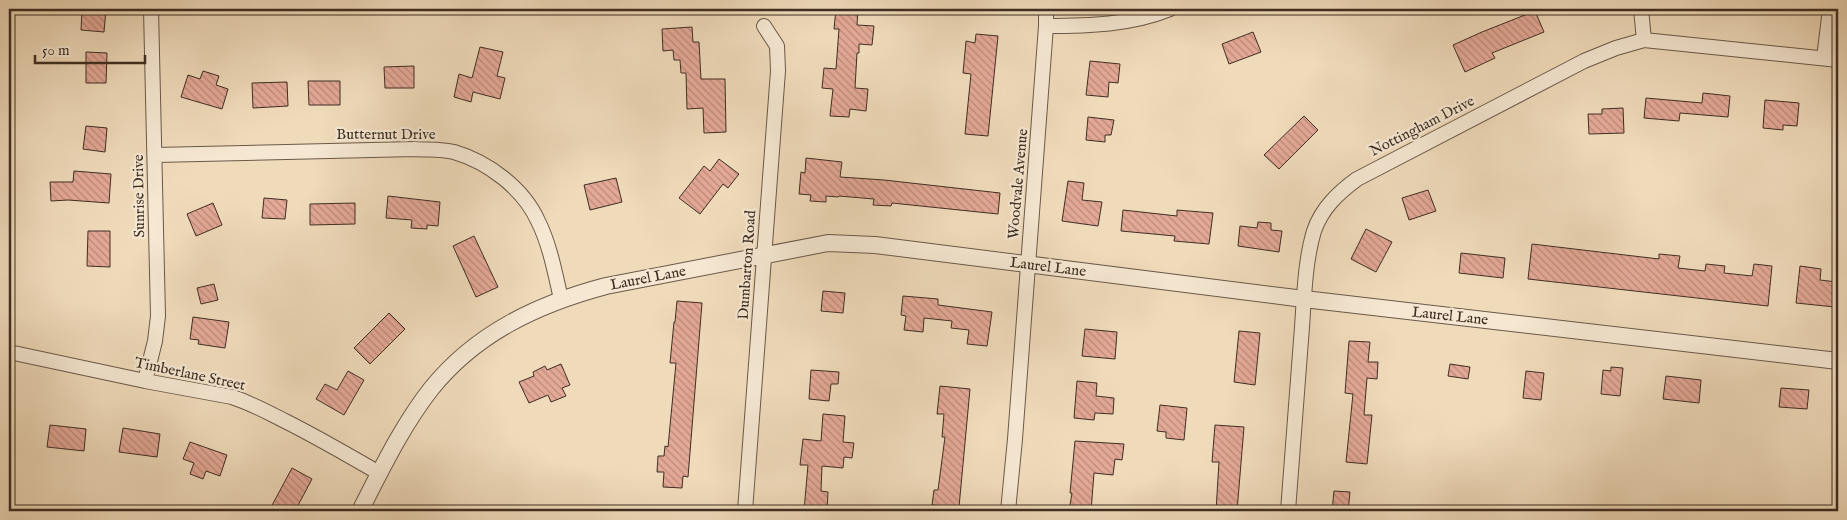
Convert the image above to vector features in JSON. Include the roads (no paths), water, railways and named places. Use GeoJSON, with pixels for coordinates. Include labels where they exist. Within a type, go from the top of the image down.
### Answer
{"type":"FeatureCollection","features":[{"type":"Feature","properties":{"kind":"street","name":"Sunrise Drive"},"geometry":{"type":"LineString","coordinates":[[145,380],[158,330],[151,9]]}},
{"type":"Feature","properties":{"kind":"street","name":"Woodvale Avenue"},"geometry":{"type":"LineString","coordinates":[[1008,511],[1046,9]]}},
{"type":"Feature","properties":{"kind":"street"},"geometry":{"type":"LineString","coordinates":[[1046,26],[1108,24],[1154,15],[1170,9]]}},
{"type":"Feature","properties":{"kind":"street"},"geometry":{"type":"LineString","coordinates":[[1641,9],[1644,40]]}},
{"type":"Feature","properties":{"kind":"street"},"geometry":{"type":"LineString","coordinates":[[1824,58],[1833,28],[1830,9]]}},
{"type":"Feature","properties":{"kind":"street","name":"Dumbarton Road"},"geometry":{"type":"LineString","coordinates":[[745,511],[778,71],[777,46],[764,26]]}},
{"type":"Feature","properties":{"kind":"street","name":"Nottingham Drive"},"geometry":{"type":"LineString","coordinates":[[1288,511],[1304,299],[1310,248],[1315,230],[1325,209],[1345,188],[1356,179],[1584,61],[1616,48],[1644,40],[1838,60]]}},
{"type":"Feature","properties":{"kind":"street","name":"Butternut Drive"},"geometry":{"type":"LineString","coordinates":[[155,155],[415,149],[442,150],[464,156],[500,175],[521,195],[538,220],[548,246],[561,299]]}},
{"type":"Feature","properties":{"kind":"street","name":"Laurel Lane"},"geometry":{"type":"LineString","coordinates":[[360,511],[406,425],[430,390],[467,352],[499,328],[561,299],[606,286],[828,243],[876,244],[1027,265],[1304,299],[1838,361]]}},
{"type":"Feature","properties":{"kind":"street","name":"Timberlane Street"},"geometry":{"type":"LineString","coordinates":[[9,352],[246,401],[319,438],[379,473]]}}]}
